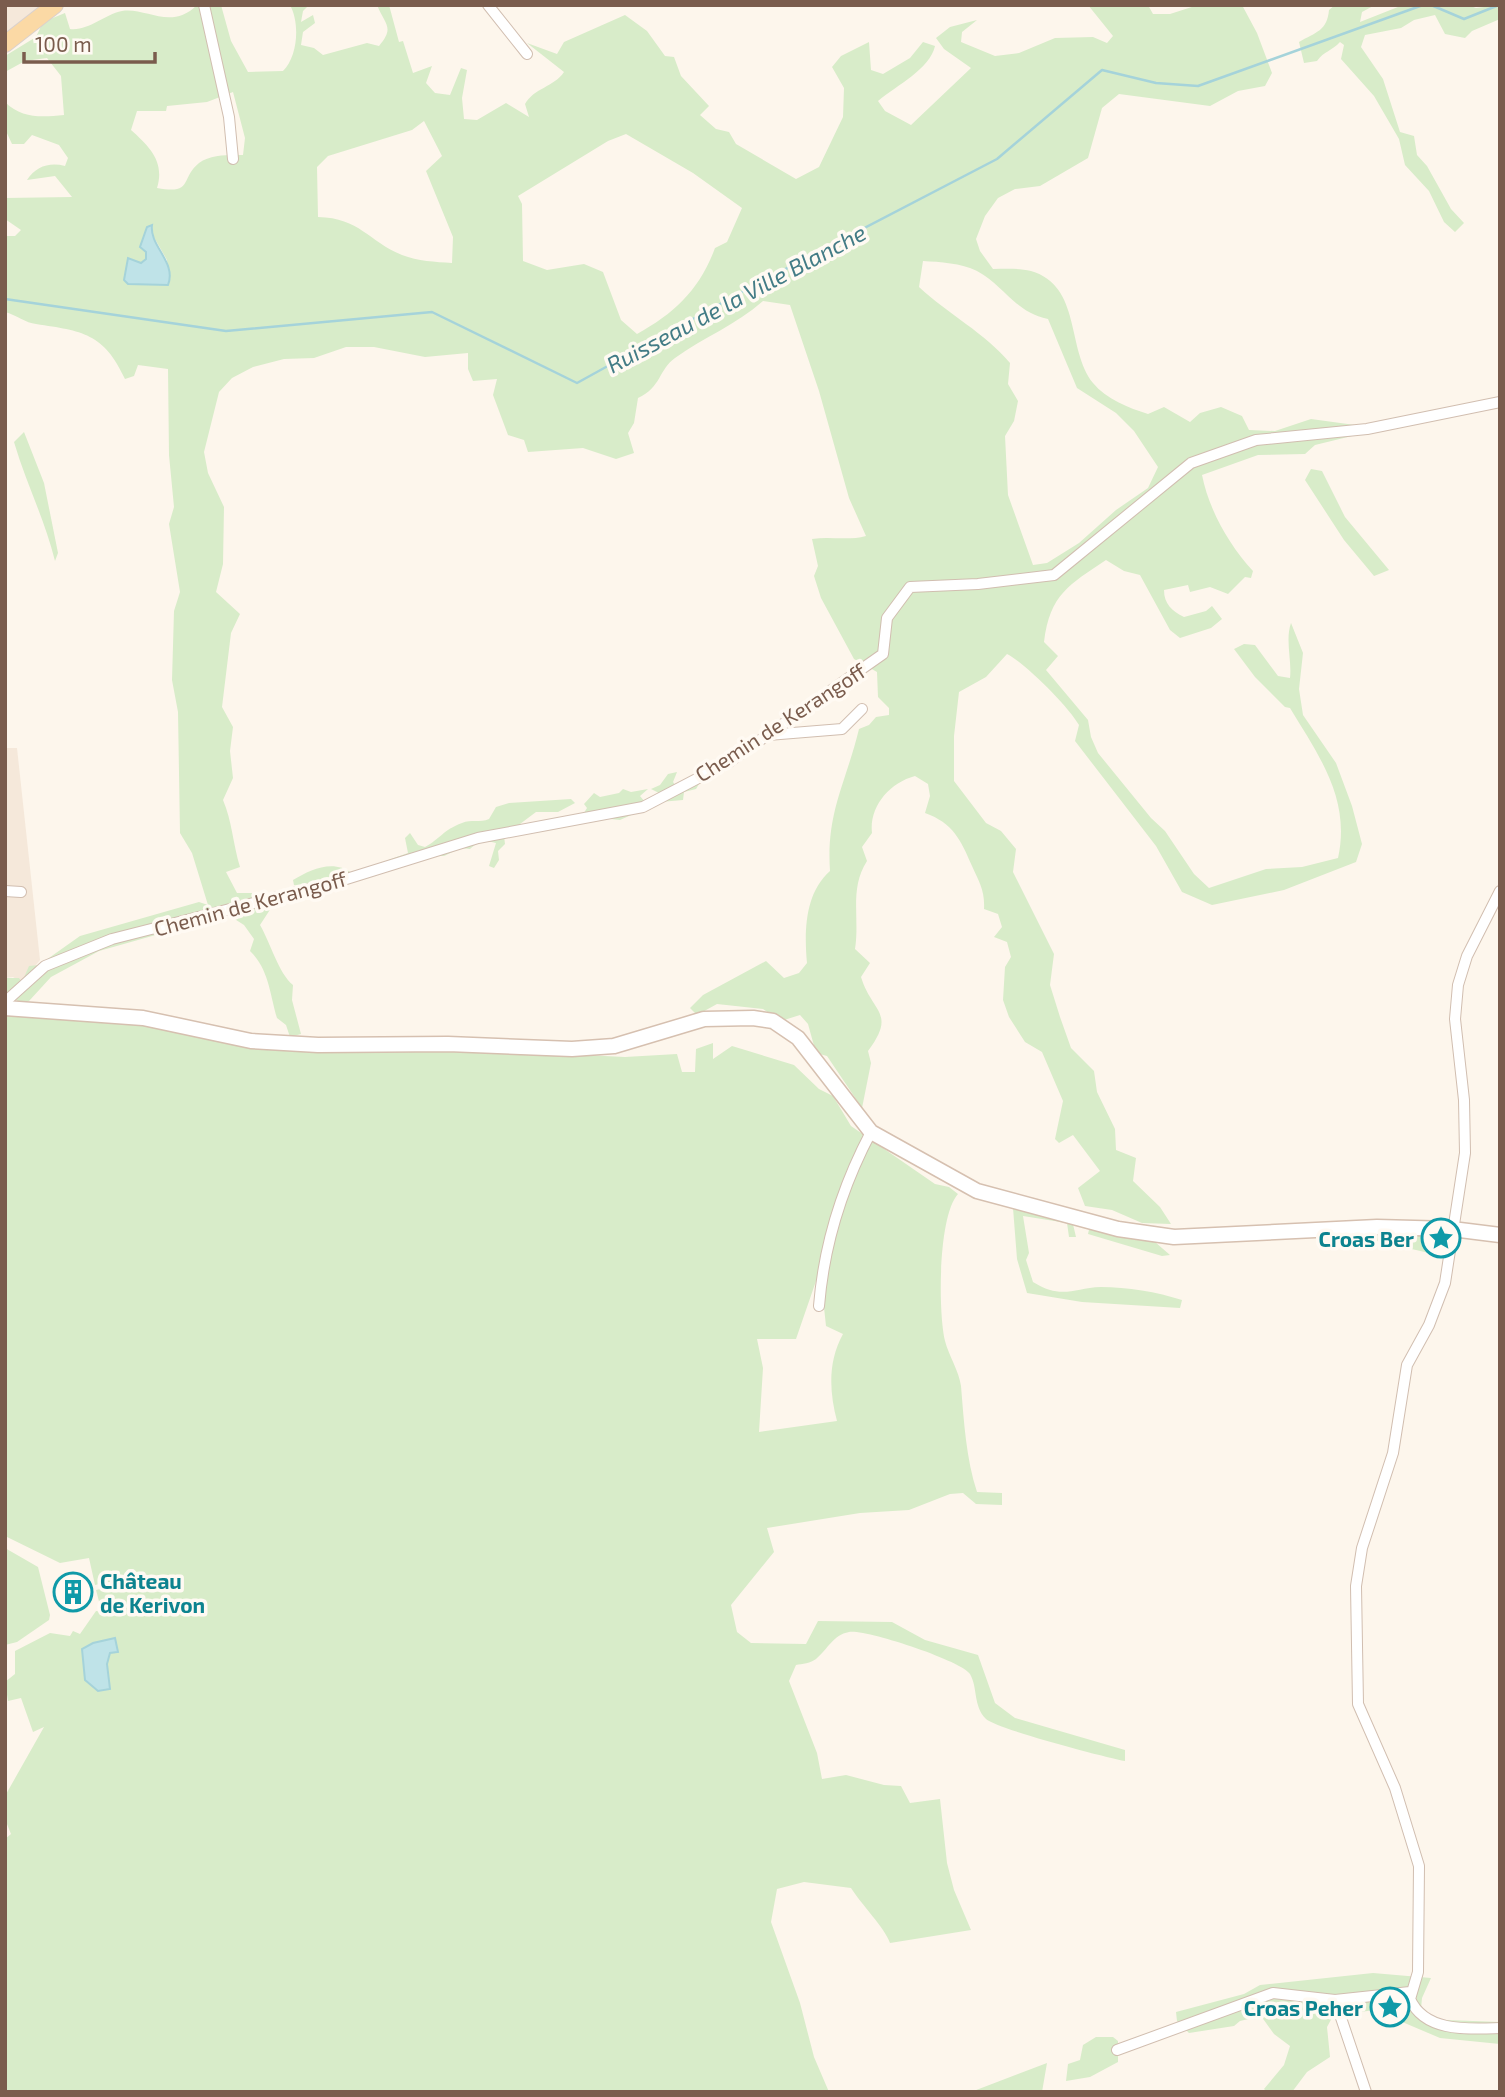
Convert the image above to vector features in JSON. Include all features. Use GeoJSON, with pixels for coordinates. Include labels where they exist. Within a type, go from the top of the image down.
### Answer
{"type":"FeatureCollection","features":[{"type":"Feature","properties":{"kind":"main road"},"geometry":{"type":"LineString","coordinates":[[5,44],[43,10],[55,5]]}},
{"type":"Feature","properties":{"kind":"street"},"geometry":{"type":"LineString","coordinates":[[204,5],[229,117],[233,159]]}},
{"type":"Feature","properties":{"kind":"street"},"geometry":{"type":"LineString","coordinates":[[488,5],[527,54]]}},
{"type":"Feature","properties":{"kind":"street","name":"Chemin de Kerangoff"},"geometry":{"type":"LineString","coordinates":[[5,1002],[45,966],[113,939],[340,881],[478,838],[643,807],[729,762],[883,654],[887,618],[910,587],[978,584],[1054,575],[1191,463],[1256,440],[1367,429],[1500,402]]}},
{"type":"Feature","properties":{"kind":"street"},"geometry":{"type":"LineString","coordinates":[[767,735],[842,729],[862,709]]}},
{"type":"Feature","properties":{"kind":"street"},"geometry":{"type":"LineString","coordinates":[[5,891],[21,892]]}},
{"type":"Feature","properties":{"kind":"street"},"geometry":{"type":"LineString","coordinates":[[1500,891],[1467,956],[1458,985],[1455,1019],[1465,1132],[1460,1194],[1442,1292],[1429,1325],[1407,1365],[1393,1453],[1362,1548],[1356,1595],[1358,1704],[1395,1787],[1419,1866],[1418,1972],[1410,1992],[1413,2006],[1427,2018],[1443,2025],[1460,2029],[1500,2028]]}},
{"type":"Feature","properties":{"kind":"street"},"geometry":{"type":"LineString","coordinates":[[5,1008],[142,1018],[251,1041],[318,1045],[449,1044],[572,1049],[614,1046],[704,1019],[753,1018],[773,1021],[798,1038],[871,1132],[977,1191],[1130,1231],[1197,1237],[1377,1227],[1452,1229],[1500,1235]]}},
{"type":"Feature","properties":{"kind":"street"},"geometry":{"type":"LineString","coordinates":[[819,1306],[822,1261],[850,1171],[871,1132]]}},
{"type":"Feature","properties":{"kind":"street"},"geometry":{"type":"LineString","coordinates":[[1116,2050],[1273,1993],[1335,2000],[1410,1992]]}},
{"type":"Feature","properties":{"kind":"street"},"geometry":{"type":"LineString","coordinates":[[1335,2000],[1366,2092]]}},
{"type":"Feature","properties":{"kind":"shaded area"},"geometry":{"type":"Polygon","coordinates":[[[5,5],[59,5],[5,44],[5,5]]]}},
{"type":"Feature","properties":{"kind":"shaded area"},"geometry":{"type":"Polygon","coordinates":[[[5,748],[17,748],[40,960],[22,982],[13,977],[5,978],[5,748]]]}},
{"type":"Feature","properties":{"kind":"green space"},"geometry":{"type":"Polygon","coordinates":[[[197,5],[221,5],[231,41],[248,72],[283,71],[292,57],[296,39],[295,21],[290,5],[309,5],[303,11],[301,22],[313,15],[315,23],[303,32],[301,45],[314,48],[323,55],[367,43],[379,46],[388,30],[377,5],[389,5],[399,42],[403,41],[413,73],[432,66],[426,83],[435,93],[450,95],[461,68],[467,70],[462,98],[464,119],[477,120],[506,103],[529,117],[525,104],[564,72],[527,43],[557,54],[564,42],[625,15],[647,31],[665,56],[674,57],[681,76],[709,106],[700,115],[716,129],[729,132],[736,144],[796,179],[819,167],[843,117],[844,88],[832,67],[841,56],[869,42],[871,70],[883,74],[910,58],[923,42],[935,46],[920,69],[878,101],[885,111],[911,125],[971,68],[944,49],[936,38],[950,27],[977,20],[962,32],[961,42],[995,56],[1019,53],[1055,38],[1093,37],[1107,43],[1113,36],[1088,5],[1148,5],[1153,14],[1170,14],[1198,5],[1242,5],[1257,33],[1272,73],[1265,86],[1238,91],[1210,106],[1119,94],[1102,108],[1088,158],[1040,186],[1015,189],[998,198],[985,216],[976,239],[980,251],[993,269],[1031,271],[1047,279],[1058,290],[1066,304],[1085,369],[1098,389],[1118,402],[1148,414],[1164,407],[1190,422],[1200,413],[1221,407],[1242,416],[1249,430],[1275,431],[1311,419],[1355,425],[1360,434],[1315,445],[1305,454],[1258,455],[1202,475],[1221,526],[1253,571],[1251,578],[1245,577],[1228,594],[1210,587],[1190,592],[1188,585],[1164,590],[1165,599],[1170,606],[1184,617],[1206,611],[1212,606],[1222,619],[1211,628],[1180,638],[1170,630],[1140,575],[1124,571],[1106,560],[1063,592],[1051,612],[1044,642],[1058,656],[1046,670],[1088,720],[1098,753],[1151,818],[1165,831],[1194,874],[1209,888],[1266,869],[1302,867],[1338,858],[1340,816],[1330,779],[1290,708],[1285,707],[1255,677],[1234,649],[1244,644],[1255,645],[1278,676],[1290,678],[1291,623],[1303,653],[1299,689],[1303,715],[1336,763],[1352,806],[1362,844],[1356,862],[1284,890],[1212,905],[1182,892],[1156,846],[1075,741],[1079,725],[1074,717],[1024,666],[1007,654],[986,677],[959,692],[954,736],[954,781],[986,823],[1001,831],[1016,849],[1013,872],[1054,954],[1050,985],[1071,1048],[1094,1071],[1097,1092],[1115,1129],[1116,1150],[1136,1158],[1133,1181],[1160,1207],[1171,1224],[1142,1223],[1112,1210],[1085,1206],[1078,1188],[1100,1171],[1073,1135],[1059,1143],[1055,1139],[1063,1101],[1042,1052],[1025,1042],[1009,1017],[1003,1000],[1005,967],[1011,957],[1007,942],[994,937],[1002,927],[998,914],[984,909],[981,886],[955,834],[943,822],[925,813],[930,796],[928,784],[915,776],[889,790],[877,805],[872,833],[862,847],[867,861],[858,882],[855,949],[870,963],[861,977],[880,1013],[881,1028],[868,1051],[871,1063],[862,1108],[827,1056],[816,1053],[808,1024],[800,1015],[781,1021],[763,1009],[717,1004],[697,1015],[690,1008],[703,995],[766,961],[784,978],[799,973],[807,963],[808,913],[815,890],[830,871],[834,814],[859,729],[869,725],[876,717],[889,715],[889,708],[878,697],[877,672],[854,659],[821,598],[814,576],[818,566],[812,539],[866,536],[849,498],[819,391],[790,305],[763,301],[670,362],[656,384],[638,398],[634,423],[628,433],[634,453],[616,459],[583,448],[528,452],[524,440],[508,435],[493,395],[497,379],[473,381],[468,369],[468,353],[425,357],[374,347],[346,347],[314,358],[284,359],[253,367],[232,378],[219,392],[204,452],[208,473],[224,507],[223,564],[216,592],[240,614],[231,633],[222,707],[233,727],[230,751],[233,778],[223,800],[240,867],[226,872],[237,893],[252,893],[254,898],[275,902],[260,925],[279,966],[293,985],[292,1000],[301,1034],[290,1037],[286,1025],[277,1018],[265,974],[250,951],[254,939],[244,925],[233,918],[237,912],[99,951],[51,977],[29,1001],[19,1003],[15,998],[5,998],[5,978],[19,978],[22,982],[29,966],[39,965],[80,936],[199,902],[208,905],[192,853],[180,833],[178,712],[172,680],[174,611],[180,592],[169,524],[174,507],[169,455],[168,369],[138,365],[134,376],[125,379],[109,352],[90,337],[79,332],[32,323],[5,312],[5,236],[15,236],[21,230],[5,219],[5,198],[72,197],[55,176],[27,180],[44,166],[65,166],[68,158],[59,145],[32,135],[24,144],[12,144],[5,129],[5,102],[25,114],[64,115],[61,76],[47,58],[25,61],[5,72],[5,56],[36,37],[43,22],[65,13],[70,29],[77,29],[122,11],[168,17],[187,13],[197,5]],[[233,92],[207,102],[167,106],[166,111],[137,111],[131,130],[154,156],[159,170],[157,188],[169,190],[182,187],[193,169],[209,158],[243,155],[245,138],[233,92]],[[424,121],[412,130],[328,156],[317,167],[318,217],[344,221],[402,255],[452,263],[453,237],[426,171],[442,156],[424,121]],[[626,134],[608,141],[518,196],[522,204],[523,261],[547,270],[584,264],[603,272],[621,320],[637,334],[663,317],[694,288],[715,248],[727,242],[742,208],[693,173],[626,134]],[[151,232],[144,238],[146,259],[141,263],[160,284],[168,285],[167,260],[151,232]],[[923,261],[919,287],[989,342],[1010,363],[1008,384],[1018,401],[1014,421],[1005,436],[1008,495],[1033,565],[1047,563],[1079,543],[1116,510],[1148,488],[1158,467],[1134,431],[1116,413],[1077,388],[1048,319],[1036,316],[1018,305],[977,271],[943,262],[923,261]]]}},
{"type":"Feature","properties":{"kind":"green space"},"geometry":{"type":"Polygon","coordinates":[[[1335,5],[1375,5],[1362,12],[1360,22],[1403,5],[1468,5],[1476,8],[1500,5],[1500,19],[1472,31],[1465,38],[1445,34],[1435,15],[1414,20],[1401,28],[1365,35],[1361,47],[1383,79],[1400,132],[1414,136],[1417,155],[1427,166],[1451,209],[1464,223],[1455,232],[1444,222],[1429,191],[1405,165],[1399,139],[1374,96],[1341,59],[1344,45],[1340,42],[1317,61],[1304,63],[1299,42],[1323,27],[1329,10],[1335,5]]]}},
{"type":"Feature","properties":{"kind":"green space"},"geometry":{"type":"Polygon","coordinates":[[[24,432],[44,483],[58,553],[55,561],[14,442],[24,432]]]}},
{"type":"Feature","properties":{"kind":"green space"},"geometry":{"type":"Polygon","coordinates":[[[1311,469],[1322,471],[1345,517],[1389,570],[1374,576],[1344,540],[1305,480],[1311,469]]]}},
{"type":"Feature","properties":{"kind":"green space"},"geometry":{"type":"Polygon","coordinates":[[[677,772],[673,782],[676,786],[699,784],[696,789],[684,792],[683,800],[660,802],[620,820],[582,816],[587,808],[584,804],[594,793],[600,797],[619,793],[623,789],[631,792],[648,789],[640,796],[645,802],[657,797],[659,793],[651,789],[660,785],[668,774],[677,772]]]}},
{"type":"Feature","properties":{"kind":"green space"},"geometry":{"type":"Polygon","coordinates":[[[571,799],[575,803],[558,812],[536,812],[504,836],[505,844],[498,851],[499,860],[494,868],[489,866],[496,843],[485,842],[444,856],[429,856],[384,873],[380,871],[318,895],[302,894],[301,887],[294,885],[293,880],[322,867],[337,867],[352,873],[408,853],[405,838],[410,833],[418,845],[425,847],[465,822],[489,819],[496,807],[509,803],[571,799]]]}},
{"type":"Feature","properties":{"kind":"green space"},"geometry":{"type":"Polygon","coordinates":[[[5,1011],[141,1020],[230,1042],[284,1050],[504,1051],[625,1057],[677,1054],[682,1072],[695,1072],[696,1049],[713,1043],[713,1059],[732,1046],[794,1065],[819,1089],[833,1096],[851,1126],[935,1184],[949,1187],[958,1194],[951,1205],[941,1265],[941,1309],[945,1341],[960,1380],[968,1453],[977,1492],[1002,1493],[1002,1505],[976,1504],[963,1493],[950,1494],[909,1510],[860,1513],[767,1528],[774,1552],[731,1605],[737,1632],[751,1643],[806,1644],[818,1621],[892,1622],[925,1640],[978,1655],[995,1703],[1015,1718],[1125,1750],[1125,1761],[994,1724],[982,1714],[970,1674],[963,1668],[933,1654],[874,1635],[859,1632],[843,1634],[814,1660],[796,1665],[789,1681],[817,1753],[822,1779],[846,1775],[884,1785],[901,1786],[910,1803],[940,1799],[947,1863],[954,1890],[971,1930],[890,1943],[851,1888],[804,1882],[777,1889],[771,1922],[800,2003],[814,2057],[829,2092],[5,2092],[5,1839],[11,1834],[5,1819],[5,1796],[44,1727],[33,1732],[21,1698],[8,1701],[5,1682],[15,1674],[15,1651],[50,1633],[70,1636],[73,1631],[80,1634],[96,1611],[105,1612],[101,1609],[96,1590],[119,1585],[118,1580],[95,1585],[89,1558],[60,1563],[5,1536],[5,1011]],[[816,1281],[796,1339],[757,1339],[763,1368],[759,1432],[837,1421],[831,1376],[843,1334],[826,1326],[823,1298],[816,1281]]]}},
{"type":"Feature","properties":{"kind":"green space"},"geometry":{"type":"Polygon","coordinates":[[[1013,1208],[1072,1220],[1076,1237],[1069,1237],[1067,1223],[1023,1216],[1029,1253],[1026,1260],[1033,1282],[1060,1292],[1101,1287],[1142,1291],[1182,1300],[1180,1308],[1082,1302],[1027,1293],[1017,1259],[1013,1208]]]}},
{"type":"Feature","properties":{"kind":"green space"},"geometry":{"type":"Polygon","coordinates":[[[1090,1225],[1155,1242],[1170,1255],[1162,1256],[1088,1234],[1090,1225]]]}},
{"type":"Feature","properties":{"kind":"green space"},"geometry":{"type":"Polygon","coordinates":[[[1377,1234],[1442,1235],[1446,1238],[1442,1256],[1364,1238],[1377,1234]]]}},
{"type":"Feature","properties":{"kind":"green space"},"geometry":{"type":"Polygon","coordinates":[[[5,1548],[38,1567],[50,1615],[49,1620],[17,1642],[5,1645],[5,1548]]]}},
{"type":"Feature","properties":{"kind":"green space"},"geometry":{"type":"Polygon","coordinates":[[[1373,1973],[1431,1978],[1422,1998],[1420,2019],[1500,2022],[1500,2044],[1440,2038],[1374,2010],[1333,2016],[1327,2027],[1330,2057],[1307,2072],[1292,2092],[1267,2092],[1264,2089],[1284,2065],[1290,2046],[1274,2034],[1261,2016],[1240,2021],[1234,2026],[1189,2033],[1177,2021],[1176,2012],[1244,1994],[1260,1985],[1373,1973]]]}},
{"type":"Feature","properties":{"kind":"green space"},"geometry":{"type":"Polygon","coordinates":[[[1096,2037],[1113,2037],[1118,2041],[1118,2062],[1090,2077],[1066,2081],[1068,2064],[1080,2060],[1083,2045],[1096,2037]]]}},
{"type":"Feature","properties":{"kind":"green space"},"geometry":{"type":"Polygon","coordinates":[[[1047,2063],[1042,2092],[971,2092],[1047,2063]]]}},
{"type":"Feature","properties":{"kind":"water"},"geometry":{"type":"Polygon","coordinates":[[[152,225],[154,240],[169,269],[168,285],[128,284],[124,280],[128,258],[141,263],[146,259],[146,252],[140,247],[147,227],[152,225]]]}},
{"type":"Feature","properties":{"kind":"water"},"geometry":{"type":"Polygon","coordinates":[[[115,1638],[118,1652],[110,1653],[107,1664],[110,1689],[98,1691],[85,1680],[82,1649],[93,1643],[115,1638]]]}},
{"type":"Feature","properties":{"kind":"waterway","name":"Ruisseau de la Ville Blanche"},"geometry":{"type":"LineString","coordinates":[[5,299],[226,331],[432,312],[577,383],[749,288],[997,159],[1102,70],[1156,83],[1198,86],[1423,5]]}},
{"type":"Feature","properties":{"kind":"waterway","name":"Ruisseau de la Ville Blanche"},"geometry":{"type":"LineString","coordinates":[[1431,5],[1464,19],[1499,5]]}},
{"type":"Feature","properties":{"kind":"place","name":"Croas Ber"},"geometry":{"type":"Point","coordinates":[1441,1238]}},
{"type":"Feature","properties":{"kind":"place","name":"Château de Kerivon"},"geometry":{"type":"Point","coordinates":[73,1592]}},
{"type":"Feature","properties":{"kind":"place","name":"Croas Peher"},"geometry":{"type":"Point","coordinates":[1390,2007]}}]}
